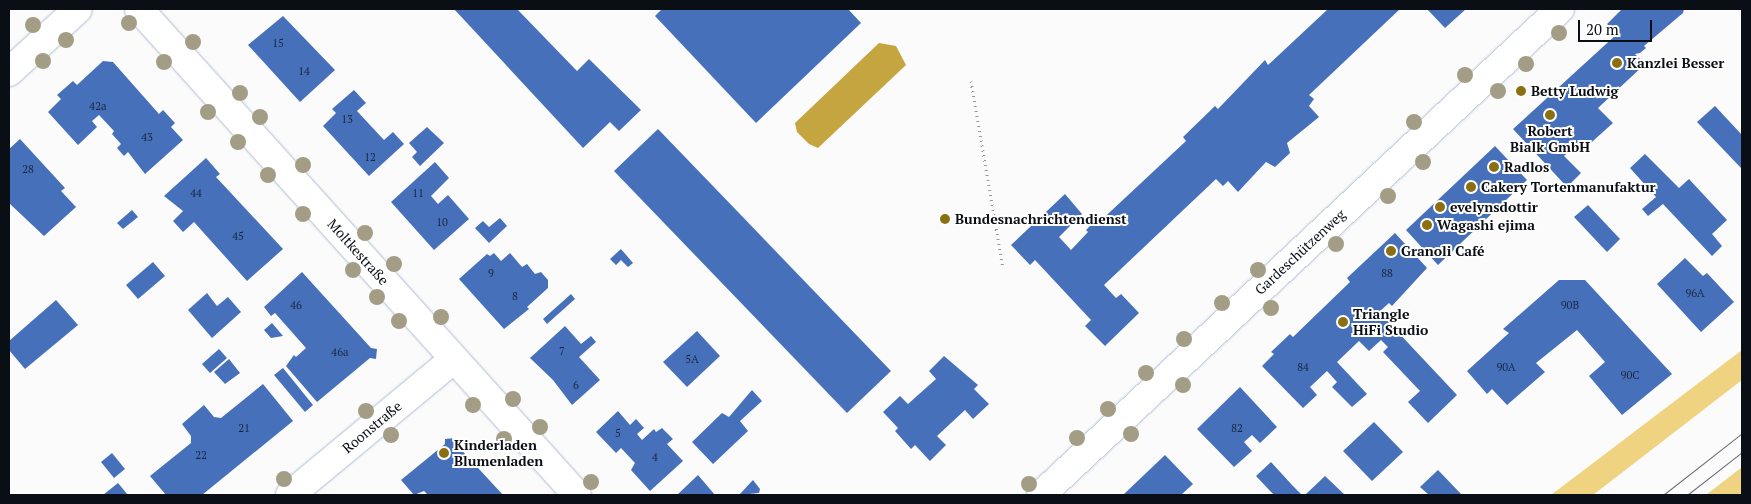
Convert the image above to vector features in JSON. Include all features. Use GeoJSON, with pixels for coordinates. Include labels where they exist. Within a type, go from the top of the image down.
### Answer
{"type":"FeatureCollection","features":[{"type":"Feature","properties":{"kind":"street"},"geometry":{"type":"LineString","coordinates":[[9,72],[78,9]]}},
{"type":"Feature","properties":{"kind":"street","name":"Moltkestraße"},"geometry":{"type":"LineString","coordinates":[[139,9],[577,495]]}},
{"type":"Feature","properties":{"kind":"street","name":"Gardeschützenweg"},"geometry":{"type":"LineString","coordinates":[[1041,495],[1560,9]]}},
{"type":"Feature","properties":{"kind":"street","name":"Roonstraße"},"geometry":{"type":"LineString","coordinates":[[290,495],[454,359]]}},
{"type":"Feature","properties":{"kind":"path"},"geometry":{"type":"LineString","coordinates":[[971,81],[1003,268]]}},
{"type":"Feature","properties":{"kind":"shaded area"},"geometry":{"type":"Polygon","coordinates":[[[879,43],[896,46],[906,65],[818,148],[809,144],[797,132],[795,123],[879,43]]]}},
{"type":"Feature","properties":{"kind":"shaded area"},"geometry":{"type":"Polygon","coordinates":[[[1742,350],[1742,380],[1593,495],[1551,495],[1742,350]]]}},
{"type":"Feature","properties":{"kind":"shaded area"},"geometry":{"type":"Polygon","coordinates":[[[1742,467],[1742,495],[1706,495],[1742,467]]]}},
{"type":"Feature","properties":{"kind":"building"},"geometry":{"type":"Polygon","coordinates":[[[454,9],[517,9],[577,71],[589,59],[641,110],[619,131],[610,122],[583,148],[454,9]]]}},
{"type":"Feature","properties":{"kind":"building"},"geometry":{"type":"Polygon","coordinates":[[[662,9],[848,9],[861,23],[756,123],[655,16],[662,9]]]}},
{"type":"Feature","properties":{"kind":"building"},"geometry":{"type":"Polygon","coordinates":[[[1328,9],[1400,9],[1309,95],[1314,99],[1309,106],[1319,117],[1287,143],[1290,153],[1275,167],[1266,162],[1238,192],[1228,181],[1223,186],[1216,179],[1104,285],[1116,298],[1121,294],[1139,313],[1105,346],[1085,326],[1091,320],[1035,260],[1030,265],[1011,245],[1065,194],[1082,214],[1059,237],[1071,250],[1088,232],[1086,230],[1092,224],[1095,226],[1186,141],[1183,137],[1215,106],[1218,109],[1265,60],[1268,65],[1328,9]]]}},
{"type":"Feature","properties":{"kind":"building"},"geometry":{"type":"Polygon","coordinates":[[[1427,9],[1466,9],[1445,28],[1427,9]]]}},
{"type":"Feature","properties":{"kind":"building"},"geometry":{"type":"Polygon","coordinates":[[[1622,9],[1684,9],[1683,13],[1644,46],[1646,48],[1640,53],[1635,54],[1645,64],[1598,108],[1613,123],[1584,149],[1579,143],[1564,156],[1581,173],[1567,187],[1513,129],[1617,34],[1607,24],[1622,9]]]}},
{"type":"Feature","properties":{"kind":"building"},"geometry":{"type":"Polygon","coordinates":[[[283,16],[335,70],[300,102],[248,45],[283,16]]]}},
{"type":"Feature","properties":{"kind":"building"},"geometry":{"type":"Polygon","coordinates":[[[103,61],[113,62],[159,114],[163,110],[175,123],[171,127],[183,140],[145,174],[128,152],[124,156],[117,148],[121,144],[112,134],[114,131],[99,115],[92,121],[97,127],[78,145],[48,112],[61,99],[57,95],[73,81],[77,85],[103,61]]]}},
{"type":"Feature","properties":{"kind":"building"},"geometry":{"type":"Polygon","coordinates":[[[354,90],[366,103],[357,111],[384,140],[393,132],[404,144],[369,176],[323,126],[336,113],[332,109],[354,90]]]}},
{"type":"Feature","properties":{"kind":"building"},"geometry":{"type":"Polygon","coordinates":[[[1715,106],[1742,135],[1742,169],[1697,122],[1715,106]]]}},
{"type":"Feature","properties":{"kind":"building"},"geometry":{"type":"Polygon","coordinates":[[[427,127],[444,143],[420,166],[412,157],[417,152],[409,143],[427,127]]]}},
{"type":"Feature","properties":{"kind":"building"},"geometry":{"type":"Polygon","coordinates":[[[658,129],[891,371],[847,413],[614,171],[658,129]]]}},
{"type":"Feature","properties":{"kind":"building"},"geometry":{"type":"Polygon","coordinates":[[[20,139],[65,188],[61,191],[76,207],[44,236],[9,203],[9,149],[20,139]]]}},
{"type":"Feature","properties":{"kind":"building"},"geometry":{"type":"Polygon","coordinates":[[[1495,146],[1527,180],[1438,265],[1406,230],[1495,146]]]}},
{"type":"Feature","properties":{"kind":"building"},"geometry":{"type":"Polygon","coordinates":[[[1645,154],[1679,188],[1689,179],[1727,220],[1712,234],[1722,246],[1712,256],[1663,204],[1648,216],[1642,209],[1656,197],[1630,168],[1645,154]]]}},
{"type":"Feature","properties":{"kind":"building"},"geometry":{"type":"Polygon","coordinates":[[[206,158],[220,174],[216,177],[283,249],[247,281],[194,222],[183,232],[173,221],[183,211],[164,196],[206,158]]]}},
{"type":"Feature","properties":{"kind":"building"},"geometry":{"type":"Polygon","coordinates":[[[435,162],[449,178],[431,196],[438,204],[448,195],[469,219],[434,250],[391,202],[435,162]]]}},
{"type":"Feature","properties":{"kind":"building"},"geometry":{"type":"Polygon","coordinates":[[[1588,205],[1620,239],[1607,252],[1574,217],[1588,205]]]}},
{"type":"Feature","properties":{"kind":"building"},"geometry":{"type":"Polygon","coordinates":[[[132,210],[138,217],[123,229],[117,223],[132,210]]]}},
{"type":"Feature","properties":{"kind":"building"},"geometry":{"type":"Polygon","coordinates":[[[500,218],[507,226],[489,243],[475,228],[483,221],[489,227],[500,218]]]}},
{"type":"Feature","properties":{"kind":"building"},"geometry":{"type":"Polygon","coordinates":[[[1395,233],[1427,268],[1392,306],[1389,303],[1379,312],[1457,395],[1428,423],[1408,402],[1420,391],[1383,352],[1388,347],[1381,340],[1369,351],[1359,341],[1337,362],[1367,394],[1352,407],[1332,387],[1337,382],[1327,371],[1310,387],[1317,395],[1303,408],[1262,366],[1274,354],[1271,352],[1290,334],[1293,337],[1350,282],[1347,278],[1395,233]]]}},
{"type":"Feature","properties":{"kind":"building"},"geometry":{"type":"Polygon","coordinates":[[[621,249],[633,263],[628,267],[621,260],[616,265],[610,259],[621,249]]]}},
{"type":"Feature","properties":{"kind":"building"},"geometry":{"type":"Polygon","coordinates":[[[494,253],[501,261],[510,253],[522,267],[527,264],[535,274],[541,272],[548,280],[548,288],[527,307],[529,309],[504,329],[459,279],[487,254],[490,256],[494,253]]]}},
{"type":"Feature","properties":{"kind":"building"},"geometry":{"type":"Polygon","coordinates":[[[1685,258],[1703,276],[1707,273],[1734,302],[1701,332],[1657,284],[1685,258]]]}},
{"type":"Feature","properties":{"kind":"building"},"geometry":{"type":"Polygon","coordinates":[[[153,262],[165,276],[138,299],[126,285],[153,262]]]}},
{"type":"Feature","properties":{"kind":"building"},"geometry":{"type":"Polygon","coordinates":[[[302,272],[371,348],[377,349],[376,359],[370,358],[317,402],[286,366],[294,355],[296,357],[306,348],[275,313],[271,316],[264,307],[302,272]]]}},
{"type":"Feature","properties":{"kind":"building"},"geometry":{"type":"Polygon","coordinates":[[[1559,280],[1585,280],[1672,374],[1622,415],[1589,376],[1605,362],[1577,330],[1536,363],[1545,372],[1507,405],[1492,389],[1487,394],[1467,371],[1509,333],[1503,329],[1559,280]]]}},
{"type":"Feature","properties":{"kind":"building"},"geometry":{"type":"Polygon","coordinates":[[[207,293],[217,306],[228,297],[241,312],[212,338],[188,310],[207,293]]]}},
{"type":"Feature","properties":{"kind":"building"},"geometry":{"type":"Polygon","coordinates":[[[571,294],[575,299],[547,324],[543,319],[571,294]]]}},
{"type":"Feature","properties":{"kind":"building"},"geometry":{"type":"Polygon","coordinates":[[[56,300],[78,325],[25,369],[9,350],[9,341],[56,300]]]}},
{"type":"Feature","properties":{"kind":"building"},"geometry":{"type":"Polygon","coordinates":[[[272,323],[283,336],[271,338],[264,330],[272,323]]]}},
{"type":"Feature","properties":{"kind":"building"},"geometry":{"type":"Polygon","coordinates":[[[565,326],[581,344],[591,336],[596,342],[579,357],[600,380],[572,405],[553,380],[530,358],[565,326]]]}},
{"type":"Feature","properties":{"kind":"building"},"geometry":{"type":"Polygon","coordinates":[[[697,331],[720,356],[687,387],[663,362],[697,331]]]}},
{"type":"Feature","properties":{"kind":"building"},"geometry":{"type":"Polygon","coordinates":[[[219,349],[227,358],[210,373],[202,364],[219,349]]]}},
{"type":"Feature","properties":{"kind":"building"},"geometry":{"type":"Polygon","coordinates":[[[944,356],[978,385],[974,389],[989,404],[973,419],[965,410],[937,436],[946,445],[930,461],[915,445],[911,449],[895,431],[898,428],[883,412],[900,396],[908,404],[936,379],[929,371],[944,356]]]}},
{"type":"Feature","properties":{"kind":"building"},"geometry":{"type":"Polygon","coordinates":[[[229,359],[240,373],[225,384],[214,372],[229,359]]]}},
{"type":"Feature","properties":{"kind":"building"},"geometry":{"type":"Polygon","coordinates":[[[283,368],[313,405],[305,412],[274,375],[283,368]]]}},
{"type":"Feature","properties":{"kind":"building"},"geometry":{"type":"Polygon","coordinates":[[[263,384],[293,421],[202,495],[166,495],[150,476],[191,443],[191,436],[182,424],[204,405],[214,417],[221,418],[263,384]]]}},
{"type":"Feature","properties":{"kind":"building"},"geometry":{"type":"Polygon","coordinates":[[[1240,387],[1277,427],[1260,443],[1252,435],[1244,442],[1252,451],[1234,467],[1197,429],[1240,387]]]}},
{"type":"Feature","properties":{"kind":"building"},"geometry":{"type":"Polygon","coordinates":[[[752,390],[762,401],[740,421],[748,431],[713,464],[692,442],[722,413],[729,417],[752,390]]]}},
{"type":"Feature","properties":{"kind":"building"},"geometry":{"type":"Polygon","coordinates":[[[618,411],[630,425],[636,419],[644,428],[637,434],[642,440],[654,429],[656,432],[662,428],[673,439],[667,444],[683,461],[650,491],[631,470],[635,463],[621,448],[616,453],[596,432],[618,411]]]}},
{"type":"Feature","properties":{"kind":"building"},"geometry":{"type":"Polygon","coordinates":[[[1374,422],[1403,452],[1372,481],[1343,451],[1374,422]]]}},
{"type":"Feature","properties":{"kind":"building"},"geometry":{"type":"Polygon","coordinates":[[[455,438],[455,443],[503,495],[428,495],[424,491],[414,495],[401,480],[445,444],[445,439],[455,438]]]}},
{"type":"Feature","properties":{"kind":"building"},"geometry":{"type":"Polygon","coordinates":[[[112,453],[125,469],[114,478],[101,462],[112,453]]]}},
{"type":"Feature","properties":{"kind":"building"},"geometry":{"type":"Polygon","coordinates":[[[1165,455],[1193,484],[1181,495],[1123,495],[1165,455]]]}},
{"type":"Feature","properties":{"kind":"building"},"geometry":{"type":"Polygon","coordinates":[[[1271,462],[1302,495],[1274,495],[1256,476],[1271,462]]]}},
{"type":"Feature","properties":{"kind":"building"},"geometry":{"type":"Polygon","coordinates":[[[1438,470],[1462,495],[1429,495],[1420,487],[1438,470]]]}},
{"type":"Feature","properties":{"kind":"building"},"geometry":{"type":"Polygon","coordinates":[[[698,475],[715,495],[674,495],[678,494],[698,475]]]}},
{"type":"Feature","properties":{"kind":"building"},"geometry":{"type":"Polygon","coordinates":[[[1325,476],[1345,495],[1305,495],[1325,476]]]}},
{"type":"Feature","properties":{"kind":"building"},"geometry":{"type":"Polygon","coordinates":[[[753,480],[760,489],[759,493],[739,495],[753,480]]]}},
{"type":"Feature","properties":{"kind":"building"},"geometry":{"type":"Polygon","coordinates":[[[118,483],[128,495],[103,495],[118,483]]]}},
{"type":"Feature","properties":{"kind":"tram line"},"geometry":{"type":"LineString","coordinates":[[1663,495],[1742,433]]}},
{"type":"Feature","properties":{"kind":"tram line"},"geometry":{"type":"LineString","coordinates":[[1687,495],[1742,452]]}},
{"type":"Feature","properties":{"kind":"place","name":"Kanzlei Besser"},"geometry":{"type":"Point","coordinates":[1617,63]}},
{"type":"Feature","properties":{"kind":"place","name":"Betty Ludwig"},"geometry":{"type":"Point","coordinates":[1521,91]}},
{"type":"Feature","properties":{"kind":"place","name":"Robert Bialk GmbH"},"geometry":{"type":"Point","coordinates":[1550,115]}},
{"type":"Feature","properties":{"kind":"place","name":"Radlos"},"geometry":{"type":"Point","coordinates":[1494,167]}},
{"type":"Feature","properties":{"kind":"place","name":"Cakery Tortenmanufaktur"},"geometry":{"type":"Point","coordinates":[1471,187]}},
{"type":"Feature","properties":{"kind":"place","name":"evelynsdottir"},"geometry":{"type":"Point","coordinates":[1440,207]}},
{"type":"Feature","properties":{"kind":"place","name":"Bundesnachrichtendienst"},"geometry":{"type":"Point","coordinates":[945,219]}},
{"type":"Feature","properties":{"kind":"place","name":"Wagashi ejima"},"geometry":{"type":"Point","coordinates":[1427,225]}},
{"type":"Feature","properties":{"kind":"place","name":"Granoli Café"},"geometry":{"type":"Point","coordinates":[1391,251]}},
{"type":"Feature","properties":{"kind":"place","name":"Triangle HiFi Studio"},"geometry":{"type":"Point","coordinates":[1343,322]}},
{"type":"Feature","properties":{"kind":"place","name":"Kinderladen Blumenladen"},"geometry":{"type":"Point","coordinates":[444,453]}}]}
